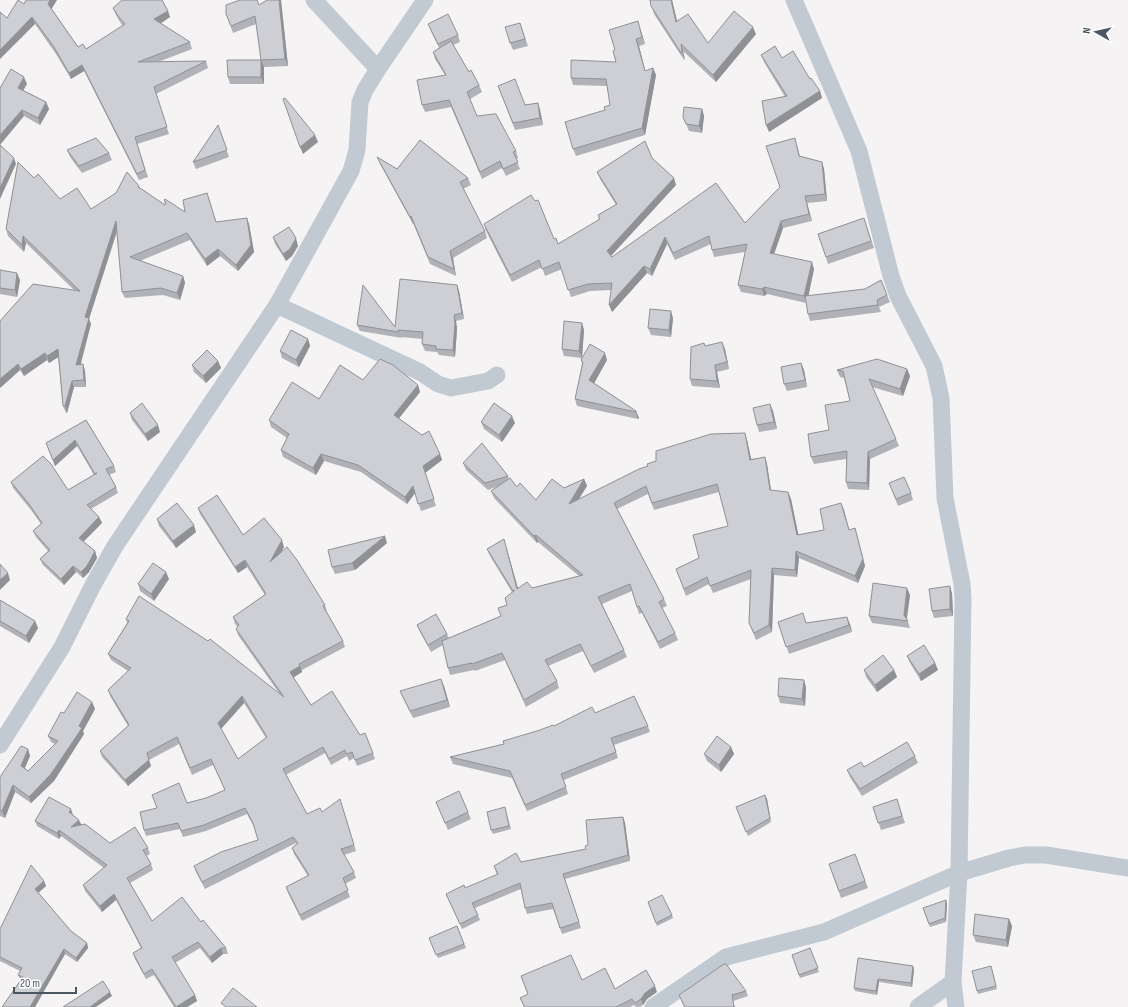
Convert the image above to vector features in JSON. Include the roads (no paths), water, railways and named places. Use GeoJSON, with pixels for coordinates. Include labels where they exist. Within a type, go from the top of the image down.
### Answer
{"type":"FeatureCollection","features":[{"type":"Feature","properties":{"kind":"street"},"geometry":{"type":"LineString","coordinates":[[314,0],[378,69]]}},
{"type":"Feature","properties":{"kind":"street"},"geometry":{"type":"LineString","coordinates":[[0,745],[62,647],[93,585],[115,546],[277,305],[351,171],[357,150],[360,102],[365,90],[425,0]]}},
{"type":"Feature","properties":{"kind":"street"},"geometry":{"type":"LineString","coordinates":[[794,0],[859,151],[891,276],[898,296],[934,366],[941,398],[945,498],[962,584],[963,599],[959,873],[953,982],[956,1007]]}},
{"type":"Feature","properties":{"kind":"street"},"geometry":{"type":"LineString","coordinates":[[277,305],[420,372],[438,384],[451,388],[488,381],[497,375]]}},
{"type":"Feature","properties":{"kind":"street"},"geometry":{"type":"LineString","coordinates":[[653,1007],[726,957],[824,932],[959,873],[1009,858],[1025,855],[1046,855],[1128,868]]}},
{"type":"Feature","properties":{"kind":"street"},"geometry":{"type":"LineString","coordinates":[[918,1007],[953,982]]}}]}
